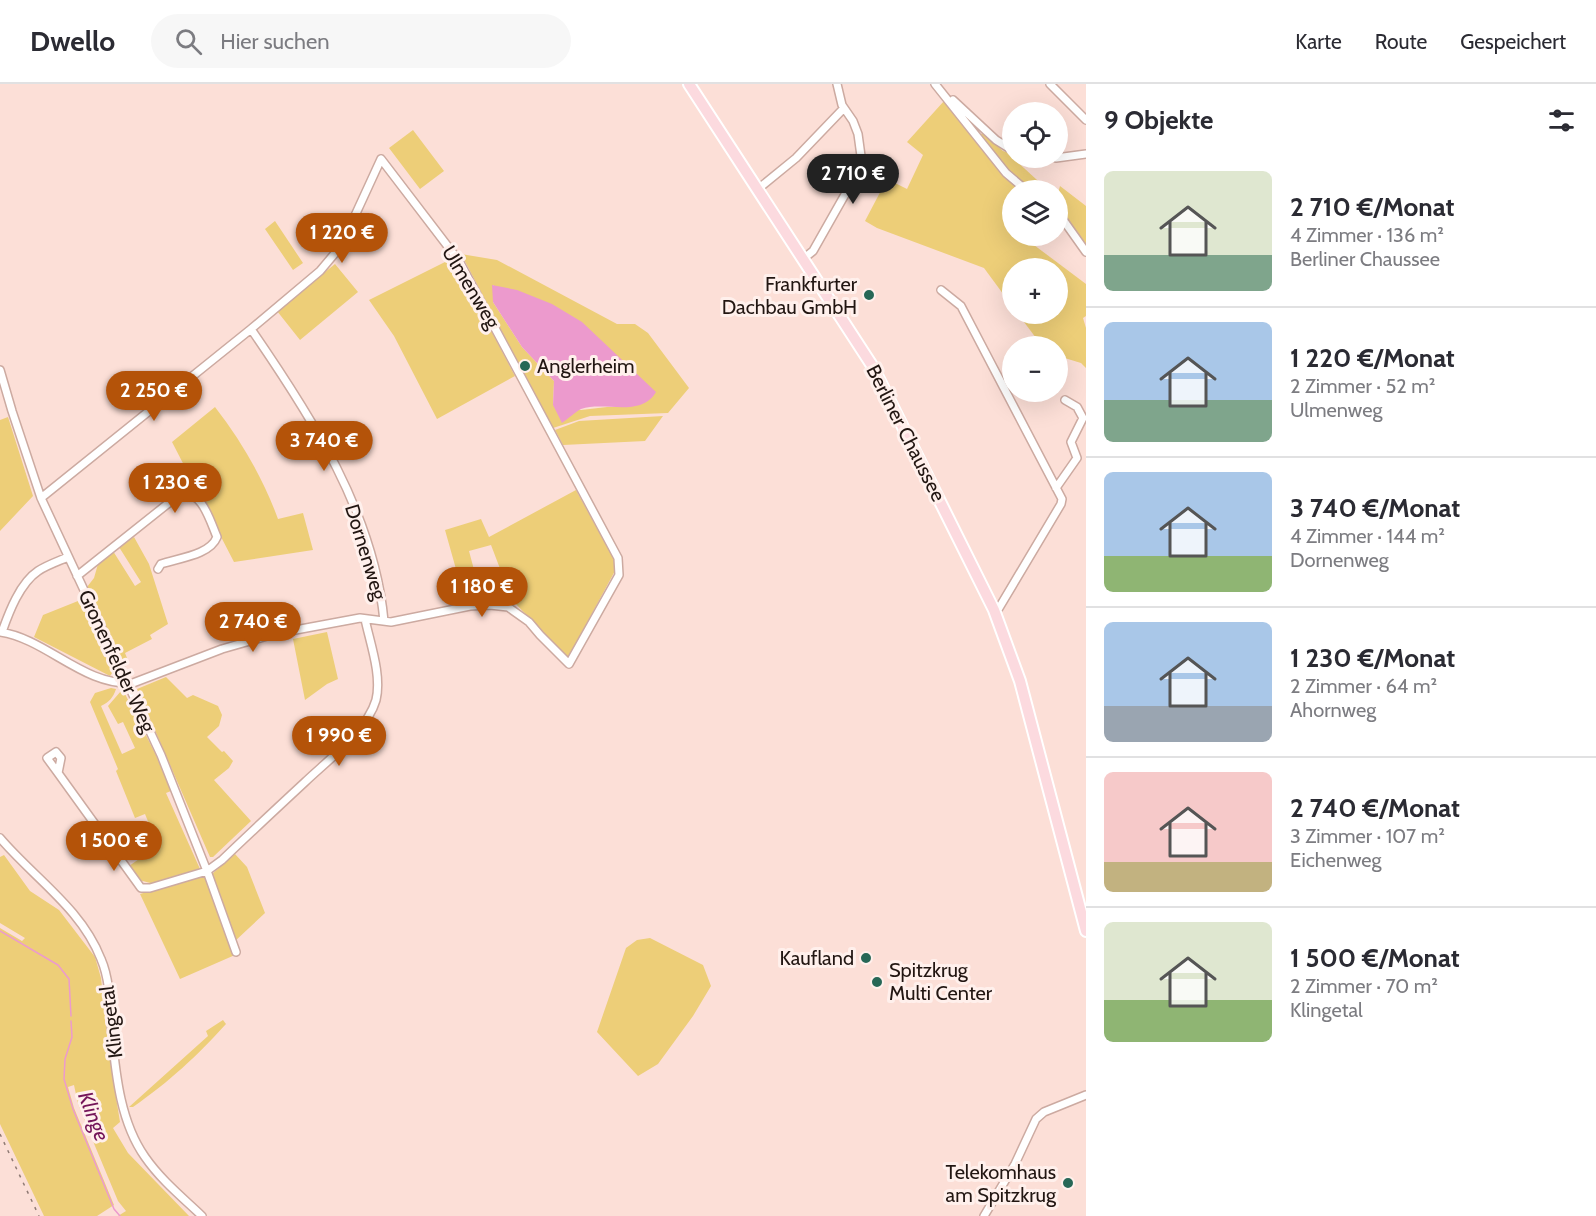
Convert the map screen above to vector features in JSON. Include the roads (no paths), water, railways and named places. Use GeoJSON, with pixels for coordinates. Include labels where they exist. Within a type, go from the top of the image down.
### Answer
{"type":"FeatureCollection","features":[{"type":"Feature","properties":{"kind":"main road","name":"Berliner Chaussee"},"geometry":{"type":"LineString","coordinates":[[689,84],[877,374],[1008,633],[1016,650],[1086,913]]}},
{"type":"Feature","properties":{"kind":"main road","name":"Berliner Chaussee"},"geometry":{"type":"LineString","coordinates":[[997,611],[1020,681],[1086,931]]}},
{"type":"Feature","properties":{"kind":"street"},"geometry":{"type":"LineString","coordinates":[[803,259],[812,253],[860,168],[861,146],[858,134],[844,108],[837,84]]}},
{"type":"Feature","properties":{"kind":"street"},"geometry":{"type":"LineString","coordinates":[[1050,84],[1086,120]]}},
{"type":"Feature","properties":{"kind":"street"},"geometry":{"type":"LineString","coordinates":[[937,86],[1002,144]]}},
{"type":"Feature","properties":{"kind":"street"},"geometry":{"type":"LineString","coordinates":[[937,86],[1006,173],[1014,180]]}},
{"type":"Feature","properties":{"kind":"street"},"geometry":{"type":"LineString","coordinates":[[758,189],[796,158],[844,108]]}},
{"type":"Feature","properties":{"kind":"street"},"geometry":{"type":"LineString","coordinates":[[1068,156],[1086,154]]}},
{"type":"Feature","properties":{"kind":"street","name":"Ulmenweg"},"geometry":{"type":"LineString","coordinates":[[41,498],[320,271],[340,246],[381,159],[459,261],[618,558],[619,575],[569,664],[529,622],[508,607],[470,606],[391,622],[384,621]]}},
{"type":"Feature","properties":{"kind":"street"},"geometry":{"type":"LineString","coordinates":[[1068,227],[1086,252]]}},
{"type":"Feature","properties":{"kind":"street"},"geometry":{"type":"LineString","coordinates":[[941,290],[964,311],[1062,499],[997,611]]}},
{"type":"Feature","properties":{"kind":"street","name":"Dornenweg"},"geometry":{"type":"LineString","coordinates":[[251,329],[305,409],[343,482],[365,536],[374,566],[384,621]]}},
{"type":"Feature","properties":{"kind":"street","name":"Gronenfelder Weg"},"geometry":{"type":"LineString","coordinates":[[0,370],[41,498],[161,754],[236,952]]}},
{"type":"Feature","properties":{"kind":"street"},"geometry":{"type":"LineString","coordinates":[[1056,488],[1077,458],[1071,442],[1083,418],[1077,407],[1068,402]]}},
{"type":"Feature","properties":{"kind":"street"},"geometry":{"type":"LineString","coordinates":[[77,576],[180,494],[191,493],[199,498],[217,537],[215,542],[208,549],[161,564],[158,569]]}},
{"type":"Feature","properties":{"kind":"street"},"geometry":{"type":"LineString","coordinates":[[68,557],[39,570],[31,577],[1,632],[35,643],[102,679],[133,683],[222,649],[274,634],[365,619],[384,621]]}},
{"type":"Feature","properties":{"kind":"street"},"geometry":{"type":"LineString","coordinates":[[58,773],[141,888],[150,888],[207,871],[222,860],[362,727],[371,713],[376,698],[377,682],[365,619]]}},
{"type":"Feature","properties":{"kind":"street","name":"Klingetal"},"geometry":{"type":"LineString","coordinates":[[0,837],[65,903],[82,924],[102,960],[124,1113],[133,1137],[145,1157],[164,1180],[202,1216]]}},
{"type":"Feature","properties":{"kind":"street"},"geometry":{"type":"LineString","coordinates":[[984,1216],[1015,1164],[1036,1119],[1044,1112],[1086,1095]]}},
{"type":"Feature","properties":{"kind":"waterway","name":"Klinge"},"geometry":{"type":"LineString","coordinates":[[0,931],[58,965],[69,979],[71,1016]]}},
{"type":"Feature","properties":{"kind":"waterway","name":"Klinge"},"geometry":{"type":"LineString","coordinates":[[71,1021],[72,1037],[65,1059],[64,1079],[73,1109],[114,1209],[120,1216]]}},
{"type":"Feature","properties":{"kind":"railway"},"geometry":{"type":"LineString","coordinates":[[0,1134],[39,1216]]}},
{"type":"Feature","properties":{"kind":"place","name":"Frankfurter Dachbau GmbH"},"geometry":{"type":"Point","coordinates":[869,295]}},
{"type":"Feature","properties":{"kind":"place","name":"Anglerheim"},"geometry":{"type":"Point","coordinates":[525,366]}},
{"type":"Feature","properties":{"kind":"place","name":"Kaufland"},"geometry":{"type":"Point","coordinates":[866,958]}},
{"type":"Feature","properties":{"kind":"place","name":"Spitzkrug Multi Center"},"geometry":{"type":"Point","coordinates":[877,982]}},
{"type":"Feature","properties":{"kind":"place","name":"Telekomhaus am Spitzkrug"},"geometry":{"type":"Point","coordinates":[1068,1183]}}]}
